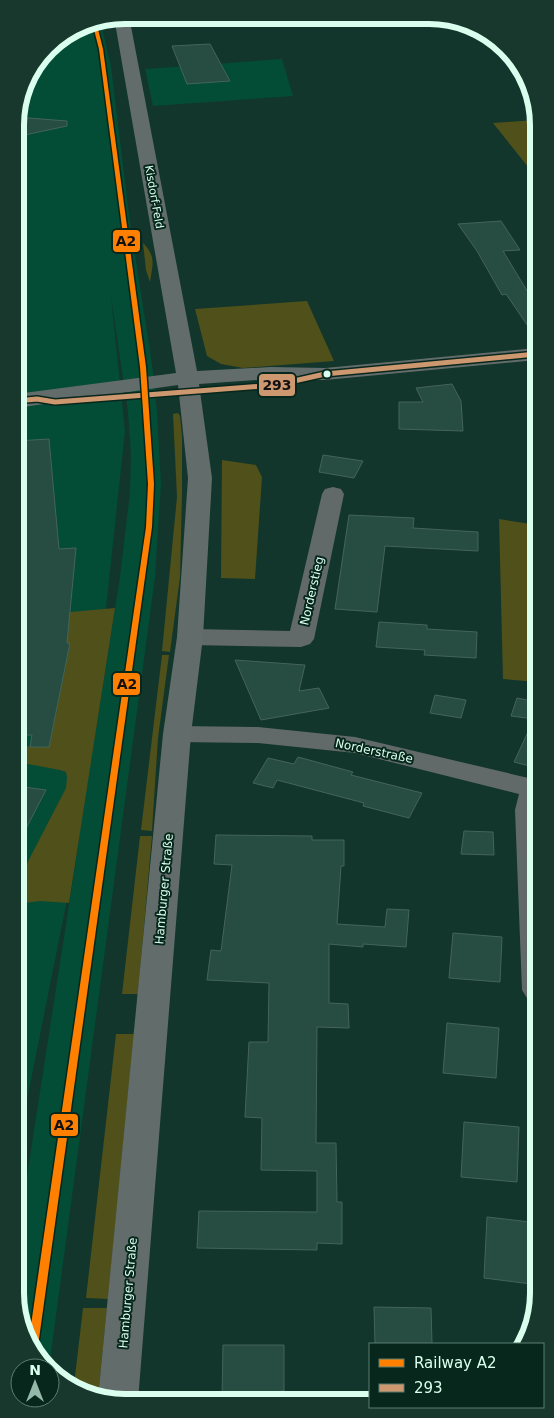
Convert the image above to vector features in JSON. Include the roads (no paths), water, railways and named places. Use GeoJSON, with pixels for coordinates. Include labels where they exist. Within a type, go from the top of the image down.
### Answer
{"type":"FeatureCollection","features":[{"type":"Feature","properties":{"kind":"main road","name":"Kisdorf-Feld"},"geometry":{"type":"LineString","coordinates":[[122,24],[188,386]]}},
{"type":"Feature","properties":{"kind":"main road"},"geometry":{"type":"LineString","coordinates":[[26,400],[55,402],[119,391],[162,387],[276,385],[325,374],[530,355]]}},
{"type":"Feature","properties":{"kind":"main road","name":"Hamburger Straße"},"geometry":{"type":"LineString","coordinates":[[119,1394],[178,734],[190,637],[200,478],[193,408],[188,386]]}},
{"type":"Feature","properties":{"kind":"street","name":"Norderstieg"},"geometry":{"type":"LineString","coordinates":[[190,637],[301,639],[334,494]]}},
{"type":"Feature","properties":{"kind":"street","name":"Norderstraße"},"geometry":{"type":"LineString","coordinates":[[178,734],[258,734],[354,745],[530,788]]}},
{"type":"Feature","properties":{"kind":"street"},"geometry":{"type":"LineString","coordinates":[[530,807],[530,830]]}},
{"type":"Feature","properties":{"kind":"rail line","name":"A2"},"geometry":{"type":"LineString","coordinates":[[34,1338],[149,527],[151,484],[143,367],[101,49],[96,28]]}}]}
